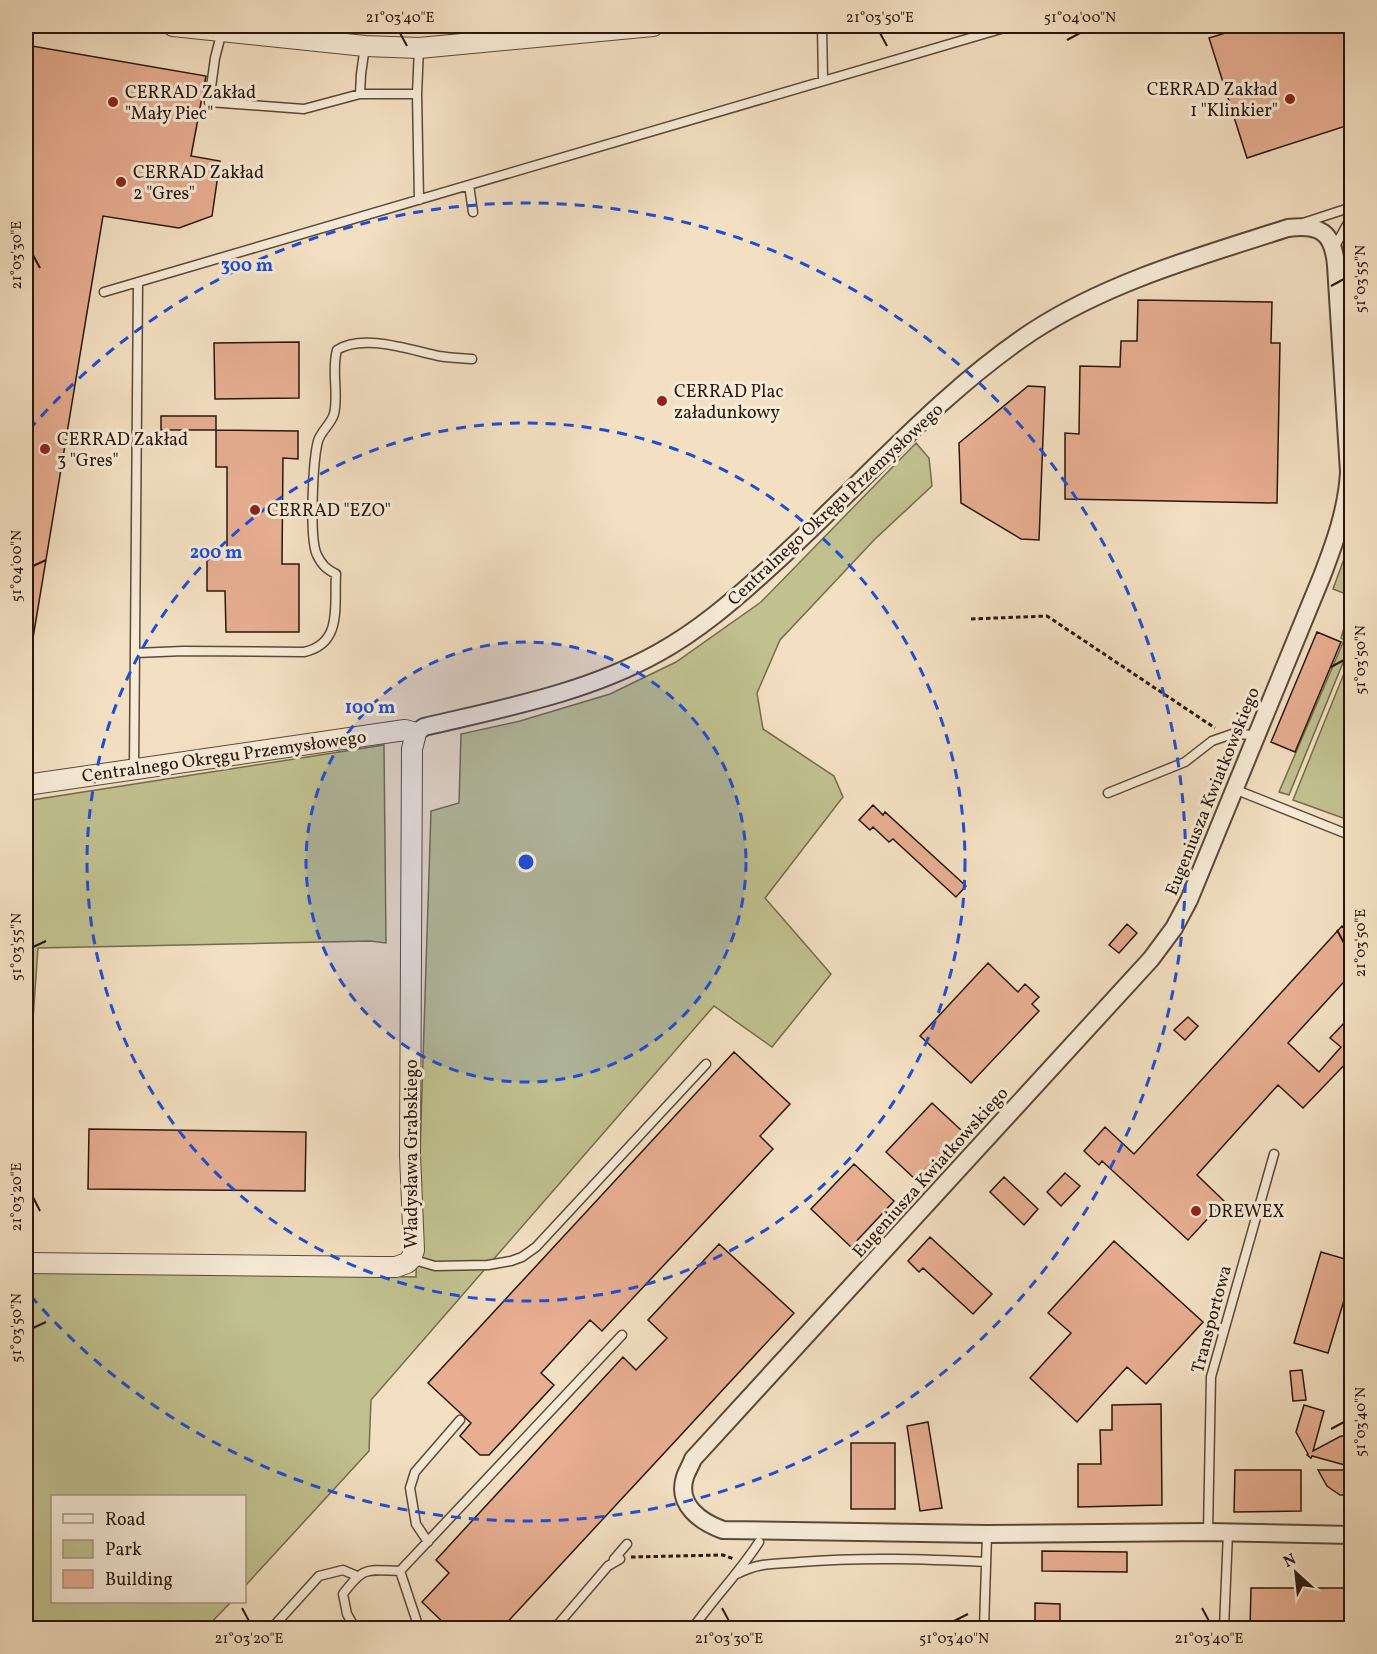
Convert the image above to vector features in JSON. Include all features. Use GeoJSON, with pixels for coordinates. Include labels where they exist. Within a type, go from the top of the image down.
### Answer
{"type":"FeatureCollection","features":[{"type":"Feature","properties":{"kind":"street"},"geometry":{"type":"LineString","coordinates":[[173,26],[365,46],[419,48],[653,26]]}},
{"type":"Feature","properties":{"kind":"street","name":"Centralnego Okręgu Przemysłowego"},"geometry":{"type":"LineString","coordinates":[[26,785],[405,730],[416,733],[424,727],[525,703],[580,687],[624,670],[684,637],[730,603],[796,544],[953,393],[996,358],[1068,310],[1143,276],[1288,228],[1310,226],[1325,234],[1334,249]]}},
{"type":"Feature","properties":{"kind":"street","name":"Eugeniusza Kwiatkowskiego"},"geometry":{"type":"LineString","coordinates":[[1334,249],[1347,426],[1349,472],[1347,497],[1326,567],[1189,900],[1174,928],[1151,959],[693,1459],[685,1477],[685,1497],[692,1512],[706,1524],[723,1530],[987,1534],[1228,1532],[1352,1535]]}},
{"type":"Feature","properties":{"kind":"street","name":"Władysława Grabskiego"},"geometry":{"type":"LineString","coordinates":[[26,1263],[378,1267],[402,1266],[411,1259],[415,1235],[410,1155],[412,749],[416,733]]}},
{"type":"Feature","properties":{"kind":"lane"},"geometry":{"type":"LineString","coordinates":[[822,26],[823,81]]}},
{"type":"Feature","properties":{"kind":"lane"},"geometry":{"type":"LineString","coordinates":[[104,292],[1011,26]]}},
{"type":"Feature","properties":{"kind":"lane"},"geometry":{"type":"LineString","coordinates":[[222,32],[209,102],[304,109],[360,94],[417,94]]}},
{"type":"Feature","properties":{"kind":"lane"},"geometry":{"type":"LineString","coordinates":[[360,94],[365,46]]}},
{"type":"Feature","properties":{"kind":"lane"},"geometry":{"type":"LineString","coordinates":[[419,48],[417,94],[419,200]]}},
{"type":"Feature","properties":{"kind":"lane"},"geometry":{"type":"LineString","coordinates":[[469,185],[473,212]]}},
{"type":"Feature","properties":{"kind":"lane"},"geometry":{"type":"LineString","coordinates":[[1288,228],[1352,207]]}},
{"type":"Feature","properties":{"kind":"lane"},"geometry":{"type":"LineString","coordinates":[[1334,249],[1352,216]]}},
{"type":"Feature","properties":{"kind":"lane"},"geometry":{"type":"LineString","coordinates":[[134,769],[138,282]]}},
{"type":"Feature","properties":{"kind":"lane"},"geometry":{"type":"LineString","coordinates":[[136,653],[304,652],[315,650],[325,643],[334,627],[336,574],[325,568],[316,553],[312,488],[318,440],[334,416],[336,404],[334,359],[337,350],[346,345],[388,344],[441,356],[472,359]]}},
{"type":"Feature","properties":{"kind":"lane"},"geometry":{"type":"LineString","coordinates":[[1108,794],[1185,762],[1212,741],[1227,736],[1256,735]]}},
{"type":"Feature","properties":{"kind":"lane"},"geometry":{"type":"LineString","coordinates":[[1234,789],[1352,836]]}},
{"type":"Feature","properties":{"kind":"lane"},"geometry":{"type":"LineString","coordinates":[[411,1259],[435,1266],[460,1267],[511,1262],[522,1257],[536,1247],[706,1064]]}},
{"type":"Feature","properties":{"kind":"lane","name":"Transportowa"},"geometry":{"type":"LineString","coordinates":[[1208,1532],[1211,1377],[1274,1154]]}},
{"type":"Feature","properties":{"kind":"lane"},"geometry":{"type":"LineString","coordinates":[[355,1629],[347,1614],[343,1594],[357,1576],[367,1570],[400,1571],[622,1335]]}},
{"type":"Feature","properties":{"kind":"lane"},"geometry":{"type":"LineString","coordinates":[[428,1542],[416,1524],[410,1488],[415,1472],[460,1420]]}},
{"type":"Feature","properties":{"kind":"lane"},"geometry":{"type":"LineString","coordinates":[[1224,1629],[1228,1532]]}},
{"type":"Feature","properties":{"kind":"lane"},"geometry":{"type":"LineString","coordinates":[[984,1629],[987,1534]]}},
{"type":"Feature","properties":{"kind":"lane"},"geometry":{"type":"LineString","coordinates":[[693,1629],[708,1607],[737,1574],[759,1542]]}},
{"type":"Feature","properties":{"kind":"lane"},"geometry":{"type":"LineString","coordinates":[[555,1629],[627,1544]]}},
{"type":"Feature","properties":{"kind":"lane"},"geometry":{"type":"LineString","coordinates":[[608,1566],[620,1558]]}},
{"type":"Feature","properties":{"kind":"lane"},"geometry":{"type":"LineString","coordinates":[[737,1574],[752,1566],[825,1560],[909,1559],[986,1562]]}},
{"type":"Feature","properties":{"kind":"lane"},"geometry":{"type":"LineString","coordinates":[[272,1629],[319,1576],[344,1570],[357,1576]]}},
{"type":"Feature","properties":{"kind":"lane"},"geometry":{"type":"LineString","coordinates":[[400,1571],[418,1625],[422,1629]]}},
{"type":"Feature","properties":{"kind":"path"},"geometry":{"type":"LineString","coordinates":[[971,619],[1047,616],[1227,736]]}},
{"type":"Feature","properties":{"kind":"path"},"geometry":{"type":"LineString","coordinates":[[620,1558],[723,1555],[741,1561]]}},
{"type":"Feature","properties":{"kind":"green space"},"geometry":{"type":"Polygon","coordinates":[[[916,443],[929,458],[932,486],[875,539],[780,640],[757,693],[763,729],[834,776],[843,797],[765,898],[831,974],[772,1047],[714,1006],[371,1400],[369,1451],[246,1585],[246,1495],[51,1495],[51,1603],[230,1603],[206,1628],[26,1628],[26,1271],[416,1277],[431,811],[459,803],[461,734],[520,721],[610,694],[676,662],[761,602],[916,443]]]}},
{"type":"Feature","properties":{"kind":"green space"},"geometry":{"type":"Polygon","coordinates":[[[1351,540],[1351,596],[1333,589],[1351,540]]]}},
{"type":"Feature","properties":{"kind":"green space"},"geometry":{"type":"Polygon","coordinates":[[[1351,605],[1351,643],[1289,795],[1279,792],[1344,640],[1341,638],[1351,605]]]}},
{"type":"Feature","properties":{"kind":"green space"},"geometry":{"type":"Polygon","coordinates":[[[1351,656],[1351,821],[1293,800],[1351,656]]]}},
{"type":"Feature","properties":{"kind":"green space"},"geometry":{"type":"Polygon","coordinates":[[[384,745],[386,943],[370,941],[38,948],[26,1120],[26,801],[384,745]]]}},
{"type":"Feature","properties":{"kind":"building","name":"CERRAD Zakład 1 \"Klinkier\""},"geometry":{"type":"Polygon","coordinates":[[[1242,26],[1352,26],[1352,124],[1247,158],[1209,38],[1242,28],[1242,26]]]}},
{"type":"Feature","properties":{"kind":"building"},"geometry":{"type":"Polygon","coordinates":[[[26,45],[206,76],[191,156],[220,161],[212,216],[179,228],[103,216],[32,644],[26,644],[26,45]]]}},
{"type":"Feature","properties":{"kind":"building"},"geometry":{"type":"Polygon","coordinates":[[[1138,300],[1272,302],[1271,343],[1280,343],[1277,503],[1065,499],[1065,433],[1079,434],[1080,366],[1120,367],[1121,341],[1137,341],[1138,300]]]}},
{"type":"Feature","properties":{"kind":"building"},"geometry":{"type":"Polygon","coordinates":[[[299,342],[299,398],[215,399],[214,343],[299,342]]]}},
{"type":"Feature","properties":{"kind":"building"},"geometry":{"type":"Polygon","coordinates":[[[1028,386],[1045,387],[1039,540],[1021,539],[961,503],[959,443],[1028,386]]]}},
{"type":"Feature","properties":{"kind":"building"},"geometry":{"type":"Polygon","coordinates":[[[161,416],[216,416],[216,430],[161,430],[161,416]]]}},
{"type":"Feature","properties":{"kind":"building","name":"CERRAD \"EZO\""},"geometry":{"type":"Polygon","coordinates":[[[216,430],[298,431],[298,459],[283,458],[282,564],[299,564],[299,632],[226,632],[225,591],[207,591],[207,552],[227,552],[227,467],[216,467],[216,430]]]}},
{"type":"Feature","properties":{"kind":"building"},"geometry":{"type":"Polygon","coordinates":[[[1317,632],[1341,642],[1295,752],[1271,742],[1317,632]]]}},
{"type":"Feature","properties":{"kind":"building"},"geometry":{"type":"Polygon","coordinates":[[[873,805],[883,815],[885,812],[966,886],[956,897],[893,839],[889,842],[873,827],[870,830],[859,820],[873,805]]]}},
{"type":"Feature","properties":{"kind":"building"},"geometry":{"type":"Polygon","coordinates":[[[1127,924],[1137,933],[1119,953],[1109,945],[1127,924]]]}},
{"type":"Feature","properties":{"kind":"building"},"geometry":{"type":"Polygon","coordinates":[[[1342,926],[1352,935],[1352,973],[1288,1043],[1319,1072],[1341,1047],[1330,1038],[1345,1022],[1352,1028],[1352,1057],[1303,1108],[1278,1085],[1197,1175],[1224,1201],[1188,1240],[1102,1161],[1099,1165],[1084,1151],[1105,1127],[1134,1154],[1342,926]]]}},
{"type":"Feature","properties":{"kind":"building"},"geometry":{"type":"Polygon","coordinates":[[[988,963],[1018,992],[1025,984],[1039,997],[1032,1004],[1039,1011],[971,1083],[920,1036],[988,963]]]}},
{"type":"Feature","properties":{"kind":"building"},"geometry":{"type":"Polygon","coordinates":[[[1188,1017],[1198,1026],[1185,1040],[1174,1030],[1188,1017]]]}},
{"type":"Feature","properties":{"kind":"building"},"geometry":{"type":"Polygon","coordinates":[[[734,1052],[790,1104],[760,1136],[773,1149],[602,1331],[590,1320],[541,1373],[554,1385],[489,1455],[480,1455],[460,1436],[471,1423],[428,1383],[734,1052]]]}},
{"type":"Feature","properties":{"kind":"building"},"geometry":{"type":"Polygon","coordinates":[[[932,1103],[962,1131],[916,1180],[886,1152],[932,1103]]]}},
{"type":"Feature","properties":{"kind":"building"},"geometry":{"type":"Polygon","coordinates":[[[89,1129],[306,1132],[305,1191],[88,1189],[89,1129]]]}},
{"type":"Feature","properties":{"kind":"building"},"geometry":{"type":"Polygon","coordinates":[[[854,1164],[894,1201],[851,1247],[811,1209],[854,1164]]]}},
{"type":"Feature","properties":{"kind":"building"},"geometry":{"type":"Polygon","coordinates":[[[1065,1173],[1080,1186],[1061,1206],[1047,1192],[1065,1173]]]}},
{"type":"Feature","properties":{"kind":"building"},"geometry":{"type":"Polygon","coordinates":[[[1004,1177],[1038,1209],[1024,1225],[990,1192],[1004,1177]]]}},
{"type":"Feature","properties":{"kind":"building"},"geometry":{"type":"Polygon","coordinates":[[[930,1237],[992,1294],[973,1314],[923,1268],[919,1272],[908,1261],[930,1237]]]}},
{"type":"Feature","properties":{"kind":"building"},"geometry":{"type":"Polygon","coordinates":[[[1114,1241],[1203,1322],[1146,1384],[1127,1367],[1077,1422],[1030,1378],[1071,1333],[1048,1313],[1114,1241]]]}},
{"type":"Feature","properties":{"kind":"building"},"geometry":{"type":"Polygon","coordinates":[[[719,1244],[794,1313],[501,1629],[450,1629],[422,1602],[449,1573],[436,1560],[623,1357],[636,1370],[667,1338],[648,1320],[719,1244]]]}},
{"type":"Feature","properties":{"kind":"building"},"geometry":{"type":"Polygon","coordinates":[[[1321,1252],[1352,1261],[1352,1274],[1328,1353],[1294,1343],[1321,1252]]]}},
{"type":"Feature","properties":{"kind":"building"},"geometry":{"type":"Polygon","coordinates":[[[1302,1370],[1306,1400],[1293,1401],[1290,1371],[1302,1370]]]}},
{"type":"Feature","properties":{"kind":"building"},"geometry":{"type":"Polygon","coordinates":[[[1161,1404],[1162,1505],[1078,1507],[1078,1464],[1101,1464],[1100,1430],[1112,1430],[1112,1405],[1161,1404]]]}},
{"type":"Feature","properties":{"kind":"building"},"geometry":{"type":"Polygon","coordinates":[[[1304,1405],[1324,1411],[1313,1451],[1341,1436],[1352,1436],[1352,1467],[1312,1456],[1311,1458],[1307,1455],[1296,1432],[1304,1405]]]}},
{"type":"Feature","properties":{"kind":"building"},"geometry":{"type":"Polygon","coordinates":[[[928,1422],[942,1508],[920,1511],[907,1426],[928,1422]]]}},
{"type":"Feature","properties":{"kind":"building"},"geometry":{"type":"Polygon","coordinates":[[[851,1443],[895,1443],[895,1509],[851,1509],[851,1443]]]}},
{"type":"Feature","properties":{"kind":"building"},"geometry":{"type":"Polygon","coordinates":[[[1235,1470],[1301,1470],[1301,1511],[1234,1512],[1235,1470]]]}},
{"type":"Feature","properties":{"kind":"building"},"geometry":{"type":"Polygon","coordinates":[[[1318,1470],[1352,1470],[1352,1495],[1340,1495],[1327,1486],[1318,1470]]]}},
{"type":"Feature","properties":{"kind":"building"},"geometry":{"type":"Polygon","coordinates":[[[1042,1551],[1127,1552],[1127,1572],[1042,1571],[1042,1551]]]}},
{"type":"Feature","properties":{"kind":"building"},"geometry":{"type":"Polygon","coordinates":[[[1251,1588],[1352,1588],[1352,1629],[1250,1629],[1251,1588]]]}},
{"type":"Feature","properties":{"kind":"building"},"geometry":{"type":"Polygon","coordinates":[[[1035,1603],[1060,1604],[1060,1629],[1035,1629],[1035,1603]]]}},
{"type":"Feature","properties":{"kind":"place","name":"CERRAD Zakład 1 \"Klinkier\""},"geometry":{"type":"Point","coordinates":[1290,99]}},
{"type":"Feature","properties":{"kind":"place","name":"CERRAD Zakład \"Mały Piec\""},"geometry":{"type":"Point","coordinates":[113,102]}},
{"type":"Feature","properties":{"kind":"place","name":"CERRAD Zakład 2 \"Gres\""},"geometry":{"type":"Point","coordinates":[121,182]}},
{"type":"Feature","properties":{"kind":"place","name":"CERRAD Plac załadunkowy"},"geometry":{"type":"Point","coordinates":[662,401]}},
{"type":"Feature","properties":{"kind":"place","name":"CERRAD Zakład 3 \"Gres\""},"geometry":{"type":"Point","coordinates":[45,449]}},
{"type":"Feature","properties":{"kind":"place","name":"CERRAD \"EZO\""},"geometry":{"type":"Point","coordinates":[255,510]}},
{"type":"Feature","properties":{"kind":"place","name":"DREWEX"},"geometry":{"type":"Point","coordinates":[1196,1211]}}]}
